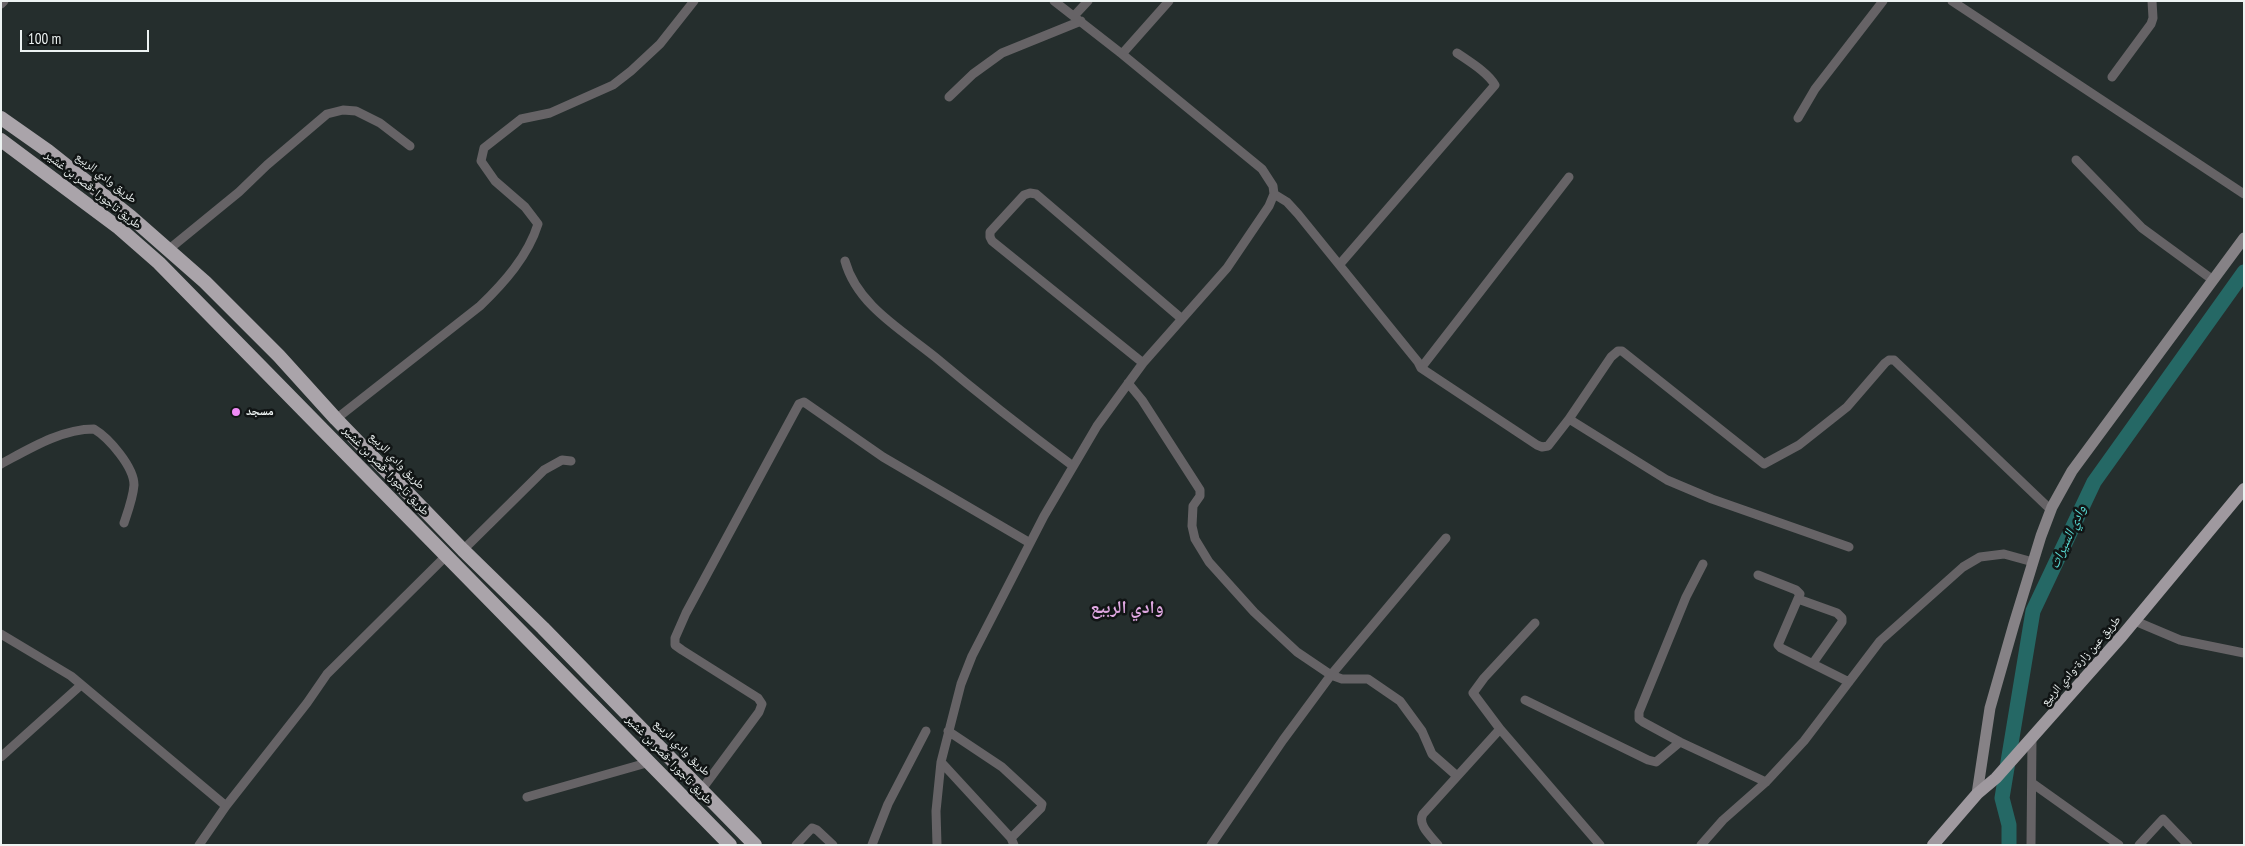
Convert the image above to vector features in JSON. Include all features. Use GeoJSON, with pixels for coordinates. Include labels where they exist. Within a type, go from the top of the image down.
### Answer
{"type":"FeatureCollection","features":[{"type":"Feature","properties":{"kind":"highway","name":"طريق وادي الربيع"},"geometry":{"type":"LineString","coordinates":[[1,118],[56,157],[205,282],[463,550],[543,628],[755,845]]}},
{"type":"Feature","properties":{"kind":"highway","name":"طريق تاجورا -قصر بن غشير"},"geometry":{"type":"LineString","coordinates":[[1,140],[119,228],[159,263],[730,845]]}},
{"type":"Feature","properties":{"kind":"main road"},"geometry":{"type":"LineString","coordinates":[[1977,794],[1990,708],[2033,562],[2051,510],[2072,472],[2244,238]]}},
{"type":"Feature","properties":{"kind":"main road","name":"طريق عين زارة-وادي الربيع"},"geometry":{"type":"LineString","coordinates":[[1933,845],[1977,794],[1996,778],[2032,738],[2134,621],[2244,489]]}},
{"type":"Feature","properties":{"kind":"street"},"geometry":{"type":"LineString","coordinates":[[1,4],[4,1]]}},
{"type":"Feature","properties":{"kind":"street"},"geometry":{"type":"LineString","coordinates":[[336,419],[480,306],[499,288],[529,247],[538,224],[525,207],[495,181],[481,161],[484,148],[521,118],[550,113],[612,85],[631,71],[660,44],[694,1]]}},
{"type":"Feature","properties":{"kind":"street"},"geometry":{"type":"LineString","coordinates":[[937,845],[936,811],[941,762],[961,684],[972,656],[1030,542],[1097,426],[1143,363],[1232,261],[1269,206],[1274,194],[1270,178],[1262,169],[1054,1]]}},
{"type":"Feature","properties":{"kind":"street"},"geometry":{"type":"LineString","coordinates":[[949,97],[973,74],[1002,53],[1078,19],[1088,1]]}},
{"type":"Feature","properties":{"kind":"street"},"geometry":{"type":"LineString","coordinates":[[1122,54],[1169,1]]}},
{"type":"Feature","properties":{"kind":"street"},"geometry":{"type":"LineString","coordinates":[[1798,118],[1815,89],[1882,1]]}},
{"type":"Feature","properties":{"kind":"street"},"geometry":{"type":"LineString","coordinates":[[1952,1],[2244,194]]}},
{"type":"Feature","properties":{"kind":"street"},"geometry":{"type":"LineString","coordinates":[[2112,77],[2151,24],[2153,18],[2152,1]]}},
{"type":"Feature","properties":{"kind":"street"},"geometry":{"type":"LineString","coordinates":[[1340,264],[1495,85],[1482,71],[1457,54]]}},
{"type":"Feature","properties":{"kind":"street"},"geometry":{"type":"LineString","coordinates":[[168,250],[239,192],[267,165],[327,114],[343,110],[356,111],[380,123],[410,146]]}},
{"type":"Feature","properties":{"kind":"street"},"geometry":{"type":"LineString","coordinates":[[2076,160],[2142,228],[2213,280]]}},
{"type":"Feature","properties":{"kind":"street"},"geometry":{"type":"LineString","coordinates":[[1421,368],[1569,177]]}},
{"type":"Feature","properties":{"kind":"street"},"geometry":{"type":"LineString","coordinates":[[1143,363],[992,241],[990,232],[1024,196],[1030,193],[1036,194],[1182,319]]}},
{"type":"Feature","properties":{"kind":"street"},"geometry":{"type":"LineString","coordinates":[[1274,194],[1287,202],[1298,214],[1340,264],[1421,368],[1542,447],[1548,446],[1569,419],[1614,353],[1622,351],[1764,464],[1799,445],[1847,407],[1885,363],[1889,360],[1894,360],[2051,510]]}},
{"type":"Feature","properties":{"kind":"street"},"geometry":{"type":"LineString","coordinates":[[845,261],[857,287],[887,320],[909,335],[1013,422],[1074,466]]}},
{"type":"Feature","properties":{"kind":"street"},"geometry":{"type":"LineString","coordinates":[[1128,383],[1142,400],[1200,490],[1200,496],[1193,506],[1192,526],[1195,539],[1209,562],[1278,636],[1331,675],[1342,679],[1368,679],[1400,701],[1422,731],[1432,754],[1457,776]]}},
{"type":"Feature","properties":{"kind":"street"},"geometry":{"type":"LineString","coordinates":[[702,789],[759,712],[762,704],[758,698],[675,645],[674,638],[799,404],[804,402],[883,457],[1030,542]]}},
{"type":"Feature","properties":{"kind":"street"},"geometry":{"type":"LineString","coordinates":[[1569,419],[1667,480],[1712,499],[1849,546]]}},
{"type":"Feature","properties":{"kind":"street"},"geometry":{"type":"LineString","coordinates":[[1,464],[52,439],[94,429],[112,442],[132,475],[134,486],[124,523]]}},
{"type":"Feature","properties":{"kind":"street"},"geometry":{"type":"LineString","coordinates":[[463,550],[544,470],[562,460],[571,461]]}},
{"type":"Feature","properties":{"kind":"street"},"geometry":{"type":"LineString","coordinates":[[1211,845],[1283,740],[1331,675],[1446,538]]}},
{"type":"Feature","properties":{"kind":"street"},"geometry":{"type":"LineString","coordinates":[[1701,845],[1723,820],[1766,782],[1804,741],[1880,641],[1963,567],[1980,557],[2004,554],[2033,562]]}},
{"type":"Feature","properties":{"kind":"street"},"geometry":{"type":"LineString","coordinates":[[199,845],[226,806],[307,703],[327,674],[447,555]]}},
{"type":"Feature","properties":{"kind":"street"},"geometry":{"type":"LineString","coordinates":[[1703,564],[1686,597],[1639,712],[1639,719],[1680,742],[1766,782]]}},
{"type":"Feature","properties":{"kind":"street"},"geometry":{"type":"LineString","coordinates":[[1758,575],[1796,590],[1800,594],[1778,645],[1849,682]]}},
{"type":"Feature","properties":{"kind":"street"},"geometry":{"type":"LineString","coordinates":[[1798,599],[1837,613],[1842,618],[1842,622],[1813,663]]}},
{"type":"Feature","properties":{"kind":"street"},"geometry":{"type":"LineString","coordinates":[[2134,621],[2180,640],[2244,653]]}},
{"type":"Feature","properties":{"kind":"street"},"geometry":{"type":"LineString","coordinates":[[1535,623],[1484,678],[1473,693],[1500,729],[1600,845]]}},
{"type":"Feature","properties":{"kind":"street"},"geometry":{"type":"LineString","coordinates":[[1,634],[27,651],[59,668],[226,806]]}},
{"type":"Feature","properties":{"kind":"street"},"geometry":{"type":"LineString","coordinates":[[1,756],[81,685]]}},
{"type":"Feature","properties":{"kind":"street"},"geometry":{"type":"LineString","coordinates":[[1525,700],[1648,760],[1656,762],[1680,742]]}},
{"type":"Feature","properties":{"kind":"street"},"geometry":{"type":"LineString","coordinates":[[1438,845],[1422,824],[1421,818],[1500,729]]}},
{"type":"Feature","properties":{"kind":"street"},"geometry":{"type":"LineString","coordinates":[[872,845],[888,804],[926,731]]}},
{"type":"Feature","properties":{"kind":"street"},"geometry":{"type":"LineString","coordinates":[[941,762],[1012,841],[1041,808],[1042,804],[1002,767],[948,731]]}},
{"type":"Feature","properties":{"kind":"street"},"geometry":{"type":"LineString","coordinates":[[2031,845],[2032,738]]}},
{"type":"Feature","properties":{"kind":"street"},"geometry":{"type":"LineString","coordinates":[[527,797],[650,762]]}},
{"type":"Feature","properties":{"kind":"street"},"geometry":{"type":"LineString","coordinates":[[2032,783],[2119,845]]}},
{"type":"Feature","properties":{"kind":"street"},"geometry":{"type":"LineString","coordinates":[[2139,845],[2163,820],[2188,845]]}},
{"type":"Feature","properties":{"kind":"street"},"geometry":{"type":"LineString","coordinates":[[796,845],[812,828],[817,830],[833,845]]}},
{"type":"Feature","properties":{"kind":"waterway","name":"وادي السيرات"},"geometry":{"type":"LineString","coordinates":[[2009,845],[2009,825],[2002,798],[2033,611],[2094,482],[2244,272]]}},
{"type":"Feature","properties":{"kind":"place","name":"مسجد"},"geometry":{"type":"Point","coordinates":[236,412]}},
{"type":"Feature","properties":{"kind":"district","name":"وادي الربيع"},"geometry":{"type":"Point","coordinates":[1127,608]}}]}
